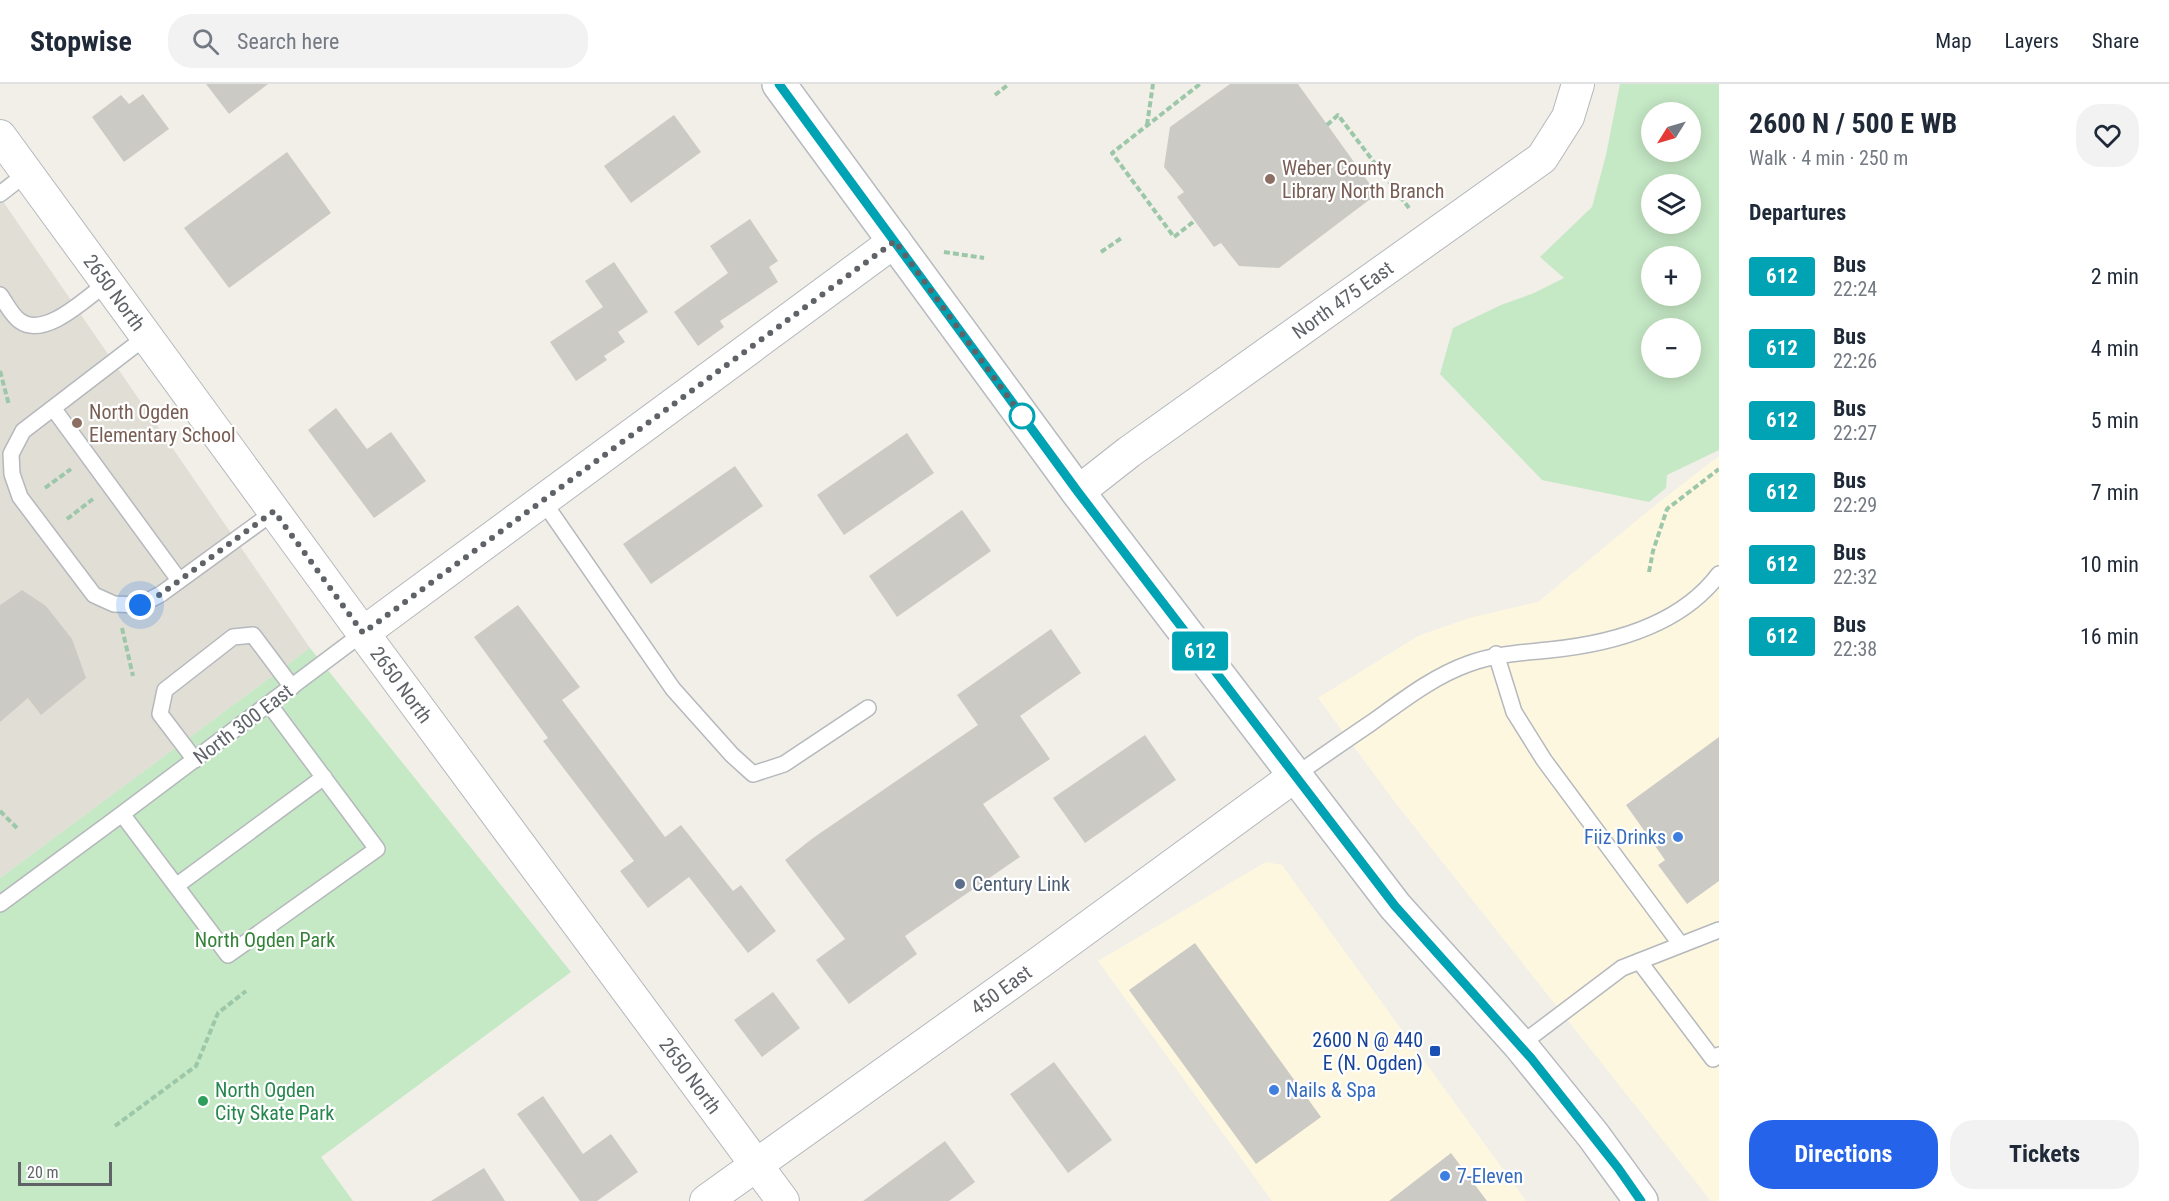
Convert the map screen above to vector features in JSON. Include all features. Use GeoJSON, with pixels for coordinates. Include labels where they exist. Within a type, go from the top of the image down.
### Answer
{"type":"FeatureCollection","features":[{"type":"Feature","properties":{"kind":"main road"},"geometry":{"type":"LineString","coordinates":[[779,84],[1078,492],[1395,906],[1520,1045],[1599,1143],[1641,1201]]}},
{"type":"Feature","properties":{"kind":"street","name":"North 475 East"},"geometry":{"type":"LineString","coordinates":[[1078,492],[1129,452],[1542,158],[1568,117],[1578,84]]}},
{"type":"Feature","properties":{"kind":"street","name":"2650 North"},"geometry":{"type":"LineString","coordinates":[[0,136],[363,633],[783,1201]]}},
{"type":"Feature","properties":{"kind":"street"},"geometry":{"type":"LineString","coordinates":[[363,633],[895,241]]}},
{"type":"Feature","properties":{"kind":"street","name":"450 East"},"geometry":{"type":"LineString","coordinates":[[706,1201],[1108,913],[1296,775]]}},
{"type":"Feature","properties":{"kind":"lane"},"geometry":{"type":"LineString","coordinates":[[0,194],[27,173]]}},
{"type":"Feature","properties":{"kind":"lane"},"geometry":{"type":"LineString","coordinates":[[0,295],[19,321],[35,327],[54,322],[107,283]]}},
{"type":"Feature","properties":{"kind":"lane"},"geometry":{"type":"LineString","coordinates":[[147,336],[23,431],[11,454],[12,474],[20,497],[94,595],[114,604],[140,605],[161,594],[274,511]]}},
{"type":"Feature","properties":{"kind":"lane"},"geometry":{"type":"LineString","coordinates":[[53,408],[179,580]]}},
{"type":"Feature","properties":{"kind":"lane"},"geometry":{"type":"LineString","coordinates":[[543,501],[673,689],[732,755],[753,774],[784,764],[868,708]]}},
{"type":"Feature","properties":{"kind":"lane"},"geometry":{"type":"LineString","coordinates":[[1296,775],[1439,677],[1466,664],[1496,654],[1551,650],[1608,640],[1647,627],[1666,620],[1689,606],[1719,574]]}},
{"type":"Feature","properties":{"kind":"lane","name":"North 300 East"},"geometry":{"type":"LineString","coordinates":[[0,904],[363,633]]}},
{"type":"Feature","properties":{"kind":"lane"},"geometry":{"type":"LineString","coordinates":[[195,760],[160,714],[165,690],[233,637],[253,636],[292,687]]}},
{"type":"Feature","properties":{"kind":"lane"},"geometry":{"type":"LineString","coordinates":[[1496,654],[1514,712],[1544,760],[1681,945]]}},
{"type":"Feature","properties":{"kind":"lane"},"geometry":{"type":"LineString","coordinates":[[122,814],[228,956],[377,849],[269,704]]}},
{"type":"Feature","properties":{"kind":"lane"},"geometry":{"type":"LineString","coordinates":[[176,886],[324,777]]}},
{"type":"Feature","properties":{"kind":"lane"},"geometry":{"type":"LineString","coordinates":[[1520,1045],[1622,968],[1719,930]]}},
{"type":"Feature","properties":{"kind":"lane"},"geometry":{"type":"LineString","coordinates":[[1639,961],[1713,1059],[1719,1055]]}},
{"type":"Feature","properties":{"kind":"path"},"geometry":{"type":"LineString","coordinates":[[995,95],[1009,84]]}},
{"type":"Feature","properties":{"kind":"path"},"geometry":{"type":"LineString","coordinates":[[1147,126],[1153,84]]}},
{"type":"Feature","properties":{"kind":"path"},"geometry":{"type":"LineString","coordinates":[[1193,222],[1174,237],[1112,153],[1200,84]]}},
{"type":"Feature","properties":{"kind":"path"},"geometry":{"type":"LineString","coordinates":[[1327,125],[1338,115],[1409,208]]}},
{"type":"Feature","properties":{"kind":"path"},"geometry":{"type":"LineString","coordinates":[[1101,252],[1123,237]]}},
{"type":"Feature","properties":{"kind":"path"},"geometry":{"type":"LineString","coordinates":[[943,252],[984,258]]}},
{"type":"Feature","properties":{"kind":"path"},"geometry":{"type":"LineString","coordinates":[[0,371],[9,405]]}},
{"type":"Feature","properties":{"kind":"path"},"geometry":{"type":"LineString","coordinates":[[1649,572],[1653,550],[1667,509],[1719,469]]}},
{"type":"Feature","properties":{"kind":"path"},"geometry":{"type":"LineString","coordinates":[[67,519],[110,486]]}},
{"type":"Feature","properties":{"kind":"path"},"geometry":{"type":"LineString","coordinates":[[122,628],[133,676]]}},
{"type":"Feature","properties":{"kind":"path"},"geometry":{"type":"LineString","coordinates":[[0,811],[17,828]]}},
{"type":"Feature","properties":{"kind":"path"},"geometry":{"type":"LineString","coordinates":[[115,1126],[196,1066],[218,1012],[246,991]]}},
{"type":"Feature","properties":{"kind":"shaded area","name":"North Ogden Elementary School"},"geometry":{"type":"Polygon","coordinates":[[[0,197],[310,648],[0,878],[0,197]]]}},
{"type":"Feature","properties":{"kind":"shaded area"},"geometry":{"type":"Polygon","coordinates":[[[1719,456],[1719,1201],[1711,1201],[1394,801],[1318,698],[1418,636],[1469,618],[1538,602],[1719,456]]]}},
{"type":"Feature","properties":{"kind":"shaded area"},"geometry":{"type":"Polygon","coordinates":[[[1266,862],[1282,865],[1526,1201],[1272,1201],[1098,961],[1266,862]]]}},
{"type":"Feature","properties":{"kind":"green space"},"geometry":{"type":"Polygon","coordinates":[[[1620,84],[1719,84],[1719,450],[1667,475],[1666,488],[1649,502],[1542,480],[1440,374],[1453,328],[1564,278],[1540,257],[1592,207],[1606,155],[1620,84]]]}},
{"type":"Feature","properties":{"kind":"green space","name":"North Ogden Park"},"geometry":{"type":"Polygon","coordinates":[[[310,648],[571,972],[321,1157],[353,1201],[0,1201],[0,878],[310,648]]]}},
{"type":"Feature","properties":{"kind":"building"},"geometry":{"type":"Polygon","coordinates":[[[206,84],[268,84],[229,114],[206,84]]]}},
{"type":"Feature","properties":{"kind":"building","name":"Weber County Library North Branch"},"geometry":{"type":"Polygon","coordinates":[[[1230,84],[1298,84],[1377,194],[1279,268],[1239,266],[1221,243],[1214,247],[1177,197],[1184,192],[1164,167],[1170,127],[1230,84]]]}},
{"type":"Feature","properties":{"kind":"building"},"geometry":{"type":"Polygon","coordinates":[[[143,94],[169,129],[124,162],[92,117],[121,95],[129,104],[143,94]]]}},
{"type":"Feature","properties":{"kind":"building"},"geometry":{"type":"Polygon","coordinates":[[[674,115],[701,152],[631,203],[604,166],[674,115]]]}},
{"type":"Feature","properties":{"kind":"building"},"geometry":{"type":"Polygon","coordinates":[[[287,152],[331,213],[229,288],[184,228],[287,152]]]}},
{"type":"Feature","properties":{"kind":"building"},"geometry":{"type":"Polygon","coordinates":[[[750,219],[778,261],[769,267],[778,282],[720,321],[724,327],[698,346],[674,312],[728,273],[710,246],[750,219]]]}},
{"type":"Feature","properties":{"kind":"building"},"geometry":{"type":"Polygon","coordinates":[[[614,262],[648,312],[618,332],[625,342],[604,356],[607,360],[576,381],[550,342],[603,307],[585,281],[614,262]]]}},
{"type":"Feature","properties":{"kind":"building"},"geometry":{"type":"Polygon","coordinates":[[[336,408],[367,449],[391,432],[426,481],[374,518],[308,430],[336,408]]]}},
{"type":"Feature","properties":{"kind":"building"},"geometry":{"type":"Polygon","coordinates":[[[907,433],[934,473],[844,535],[817,495],[907,433]]]}},
{"type":"Feature","properties":{"kind":"building"},"geometry":{"type":"Polygon","coordinates":[[[735,466],[763,506],[651,584],[623,544],[735,466]]]}},
{"type":"Feature","properties":{"kind":"building"},"geometry":{"type":"Polygon","coordinates":[[[962,510],[991,551],[897,617],[869,576],[962,510]]]}},
{"type":"Feature","properties":{"kind":"building"},"geometry":{"type":"Polygon","coordinates":[[[22,590],[46,606],[72,639],[86,678],[41,715],[28,698],[0,722],[0,605],[22,590]]]}},
{"type":"Feature","properties":{"kind":"building"},"geometry":{"type":"Polygon","coordinates":[[[518,605],[580,687],[562,700],[665,837],[681,825],[733,891],[741,885],[776,931],[748,953],[689,877],[648,908],[620,871],[634,861],[543,741],[548,738],[474,637],[518,605]]]}},
{"type":"Feature","properties":{"kind":"building"},"geometry":{"type":"Polygon","coordinates":[[[1051,629],[1081,673],[1020,716],[1050,759],[983,804],[1020,857],[905,936],[917,954],[849,1004],[816,960],[845,939],[785,860],[813,838],[978,725],[957,695],[1051,629]]]}},
{"type":"Feature","properties":{"kind":"building"},"geometry":{"type":"Polygon","coordinates":[[[1145,735],[1176,780],[1085,843],[1053,798],[1145,735]]]}},
{"type":"Feature","properties":{"kind":"building"},"geometry":{"type":"Polygon","coordinates":[[[1719,737],[1719,881],[1687,904],[1658,865],[1665,860],[1626,805],[1719,737]]]}},
{"type":"Feature","properties":{"kind":"building"},"geometry":{"type":"Polygon","coordinates":[[[1195,943],[1321,1117],[1256,1164],[1129,990],[1195,943]]]}},
{"type":"Feature","properties":{"kind":"building"},"geometry":{"type":"Polygon","coordinates":[[[773,992],[800,1028],[762,1057],[734,1020],[773,992]]]}},
{"type":"Feature","properties":{"kind":"building"},"geometry":{"type":"Polygon","coordinates":[[[1054,1062],[1112,1140],[1068,1173],[1010,1094],[1054,1062]]]}},
{"type":"Feature","properties":{"kind":"building"},"geometry":{"type":"Polygon","coordinates":[[[543,1096],[583,1154],[611,1134],[638,1172],[597,1201],[580,1201],[517,1114],[543,1096]]]}},
{"type":"Feature","properties":{"kind":"building"},"geometry":{"type":"Polygon","coordinates":[[[945,1141],[975,1182],[949,1201],[863,1201],[945,1141]]]}},
{"type":"Feature","properties":{"kind":"building","name":"7-Eleven"},"geometry":{"type":"Polygon","coordinates":[[[1451,1153],[1487,1201],[1389,1201],[1451,1153]]]}},
{"type":"Feature","properties":{"kind":"building"},"geometry":{"type":"Polygon","coordinates":[[[484,1168],[505,1201],[431,1201],[484,1168]]]}},
{"type":"Feature","properties":{"kind":"bus line","name":"612"},"geometry":{"type":"LineString","coordinates":[[779,84],[1078,492],[1395,906],[1531,1058],[1618,1168],[1641,1201]]}},
{"type":"Feature","properties":{"kind":"place","name":"Weber County Library North Branch"},"geometry":{"type":"Point","coordinates":[1270,179]}},
{"type":"Feature","properties":{"kind":"place","name":"North Ogden Elementary School"},"geometry":{"type":"Point","coordinates":[77,423]}},
{"type":"Feature","properties":{"kind":"place","name":"Fiiz Drinks"},"geometry":{"type":"Point","coordinates":[1678,837]}},
{"type":"Feature","properties":{"kind":"place","name":"Century Link"},"geometry":{"type":"Point","coordinates":[960,884]}},
{"type":"Feature","properties":{"kind":"place","name":"2600 N @ 440 E (N. Ogden)"},"geometry":{"type":"Point","coordinates":[1435,1051]}},
{"type":"Feature","properties":{"kind":"place","name":"Nails & Spa"},"geometry":{"type":"Point","coordinates":[1274,1090]}},
{"type":"Feature","properties":{"kind":"place","name":"North Ogden City Skate Park"},"geometry":{"type":"Point","coordinates":[203,1101]}},
{"type":"Feature","properties":{"kind":"place","name":"7-Eleven"},"geometry":{"type":"Point","coordinates":[1445,1176]}},
{"type":"Feature","properties":{"kind":"route"},"geometry":{"type":"LineString","coordinates":[[140,605],[161,594],[274,511],[363,633],[895,241],[1024,419],[1022,416]]}}]}
